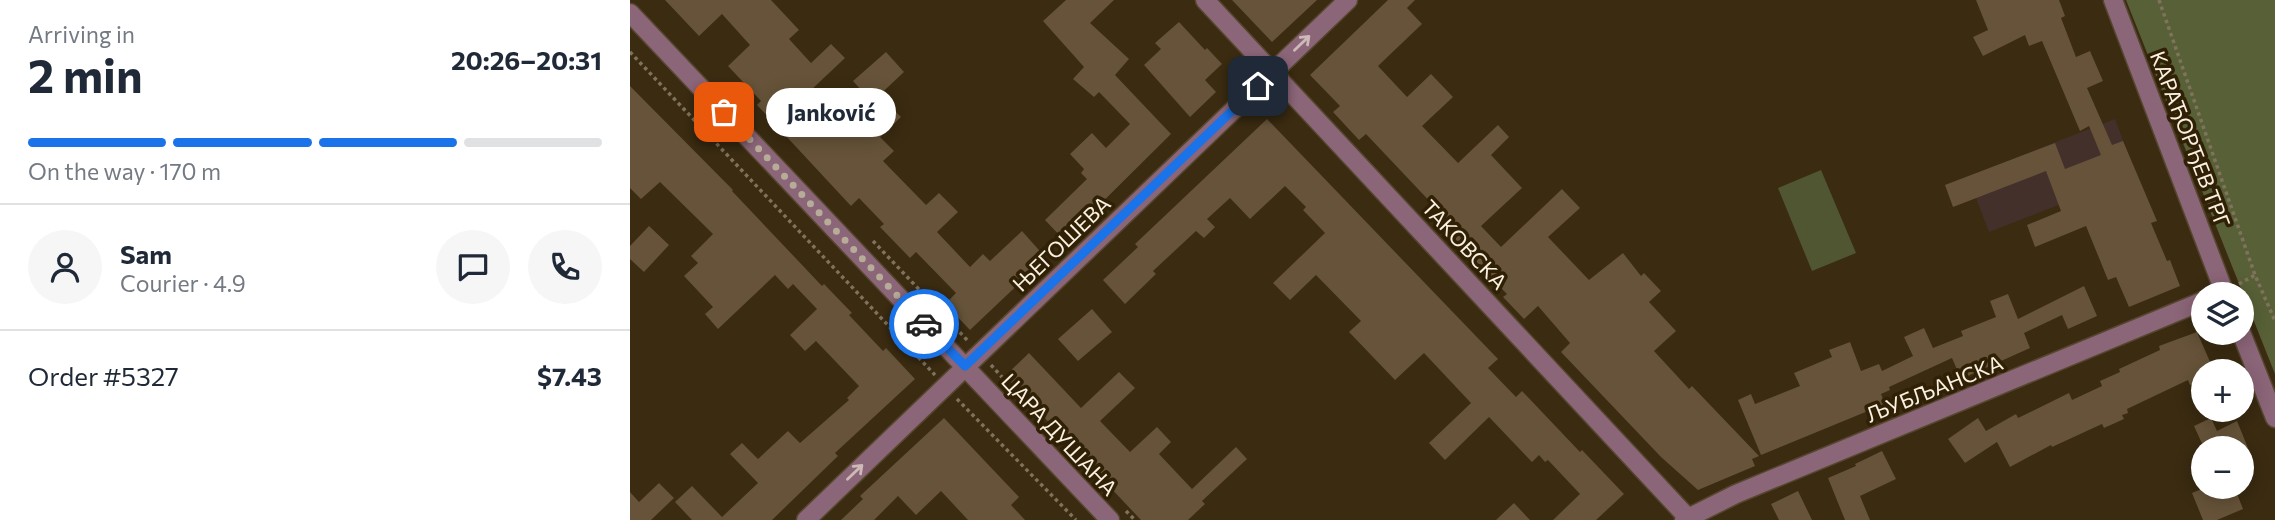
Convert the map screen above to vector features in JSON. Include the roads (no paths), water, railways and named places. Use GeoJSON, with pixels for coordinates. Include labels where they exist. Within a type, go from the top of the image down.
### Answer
{"type":"FeatureCollection","features":[{"type":"Feature","properties":{"kind":"street","name":"ТАКОВСКА"},"geometry":{"type":"LineString","coordinates":[[1205,0],[1688,519]]}},
{"type":"Feature","properties":{"kind":"street","name":"ЊЕГОШЕВА"},"geometry":{"type":"LineString","coordinates":[[806,520],[1348,0]]}},
{"type":"Feature","properties":{"kind":"street","name":"КАРАЂОРЂЕВ ТРГ"},"geometry":{"type":"LineString","coordinates":[[2113,0],[2219,282]]}},
{"type":"Feature","properties":{"kind":"street","name":"ЦАРА ДУШАНА"},"geometry":{"type":"LineString","coordinates":[[630,13],[1110,520]]}},
{"type":"Feature","properties":{"kind":"street","name":"ЉУБЉАНСКА"},"geometry":{"type":"LineString","coordinates":[[1688,519],[1736,494],[2191,306]]}},
{"type":"Feature","properties":{"kind":"street"},"geometry":{"type":"LineString","coordinates":[[2246,345],[2275,418]]}},
{"type":"Feature","properties":{"kind":"place","name":"Janković"},"geometry":{"type":"Point","coordinates":[724,112]}}]}
